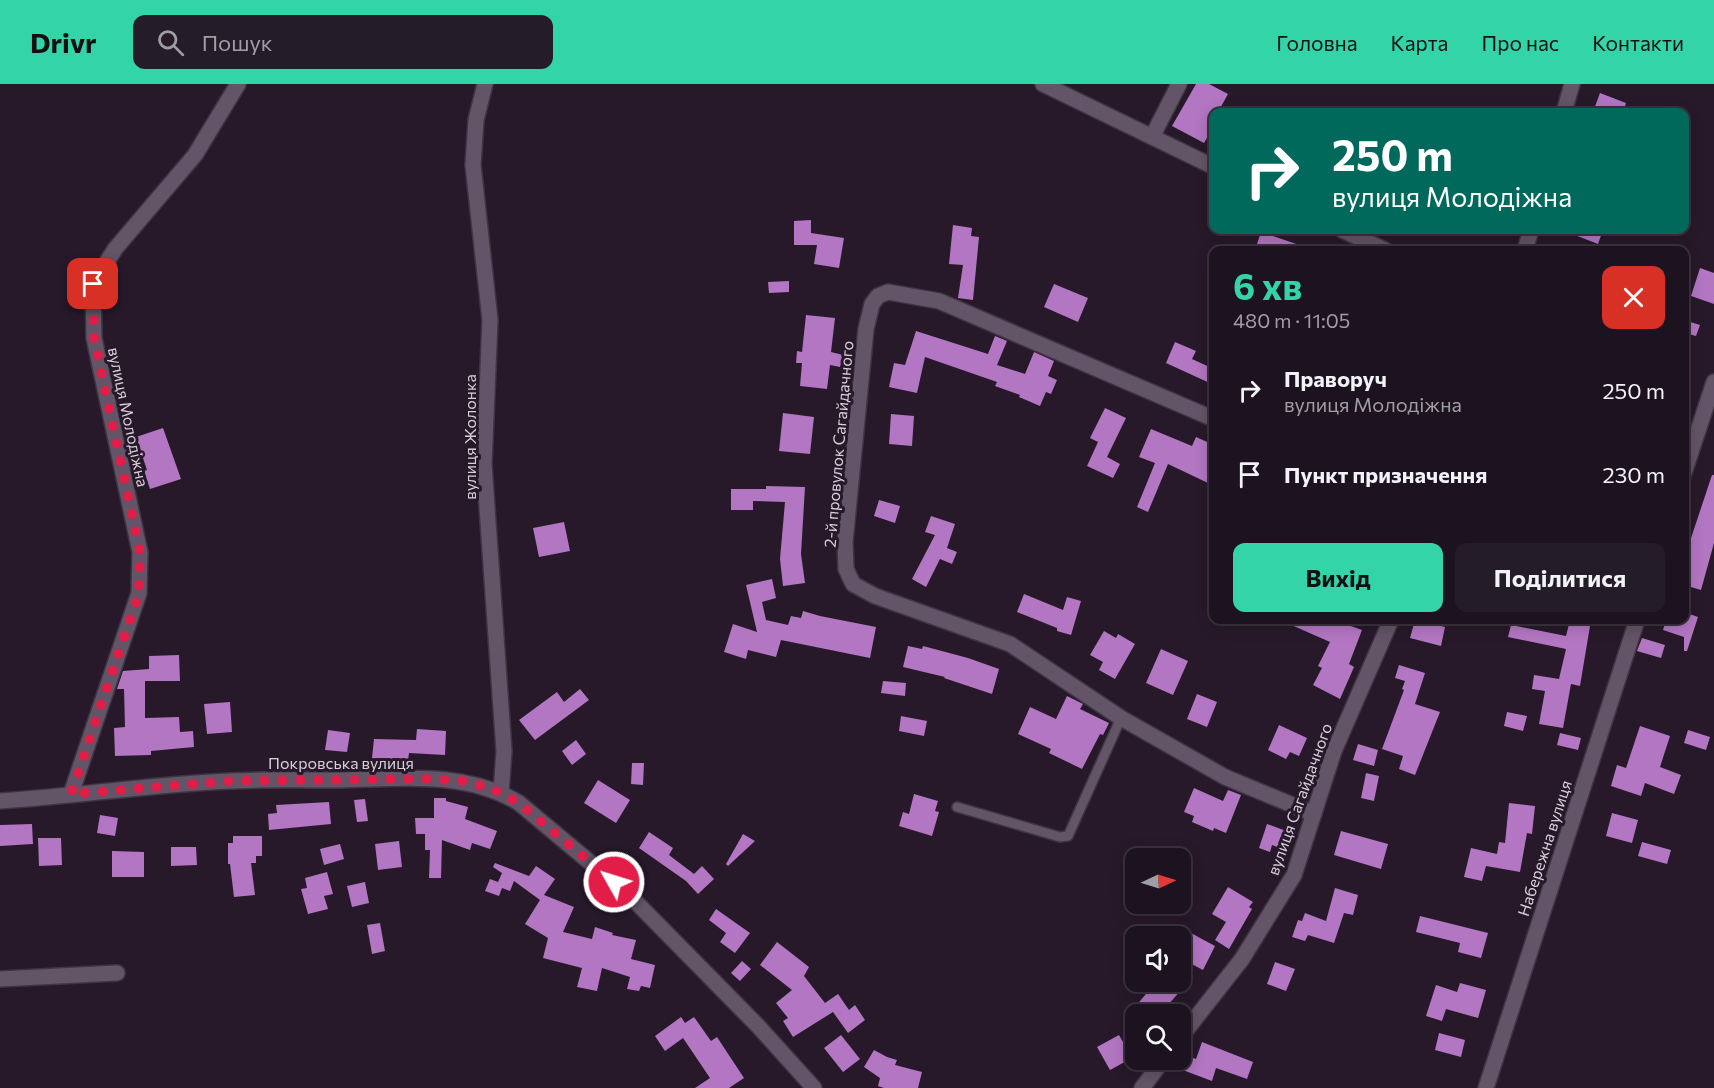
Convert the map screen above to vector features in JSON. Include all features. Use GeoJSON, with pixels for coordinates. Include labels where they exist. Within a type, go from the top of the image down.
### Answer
{"type":"FeatureCollection","features":[{"type":"Feature","properties":{"kind":"street","name":"вулиця Молодіжна"},"geometry":{"type":"LineString","coordinates":[[71,794],[139,593],[140,552],[94,338],[93,284],[115,249],[195,155],[238,84]]}},
{"type":"Feature","properties":{"kind":"street","name":"вулиця Жолонка"},"geometry":{"type":"LineString","coordinates":[[485,84],[476,120],[473,165],[490,320],[484,465],[504,751],[501,793]]}},
{"type":"Feature","properties":{"kind":"street"},"geometry":{"type":"LineString","coordinates":[[1043,84],[1209,165]]}},
{"type":"Feature","properties":{"kind":"street"},"geometry":{"type":"LineString","coordinates":[[1152,137],[1179,84]]}},
{"type":"Feature","properties":{"kind":"street"},"geometry":{"type":"LineString","coordinates":[[1565,108],[1572,84]]}},
{"type":"Feature","properties":{"kind":"street"},"geometry":{"type":"LineString","coordinates":[[1351,234],[1376,246]]}},
{"type":"Feature","properties":{"kind":"street","name":"2-й провулок Сагайдачного"},"geometry":{"type":"LineString","coordinates":[[1209,417],[939,301],[888,292],[878,296],[872,304],[866,329],[846,542],[846,569],[853,584],[874,596],[1010,644],[1121,718],[1225,777],[1314,814]]}},
{"type":"Feature","properties":{"kind":"street"},"geometry":{"type":"LineString","coordinates":[[1689,458],[1714,382]]}},
{"type":"Feature","properties":{"kind":"street","name":"вулиця Сагайдачного"},"geometry":{"type":"LineString","coordinates":[[1191,1024],[1242,959],[1294,875],[1334,751],[1389,624]]}},
{"type":"Feature","properties":{"kind":"street","name":"Набережна вулиця"},"geometry":{"type":"LineString","coordinates":[[1486,1088],[1636,624]]}},
{"type":"Feature","properties":{"kind":"street","name":"Покровська вулиця"},"geometry":{"type":"LineString","coordinates":[[0,801],[231,781],[378,779],[462,781],[501,793],[519,803],[629,895],[758,1026],[814,1088]]}},
{"type":"Feature","properties":{"kind":"street"},"geometry":{"type":"LineString","coordinates":[[0,979],[117,973]]}},
{"type":"Feature","properties":{"kind":"street"},"geometry":{"type":"LineString","coordinates":[[1142,1088],[1156,1070]]}},
{"type":"Feature","properties":{"kind":"lane"},"geometry":{"type":"LineString","coordinates":[[957,807],[1060,837],[1068,836],[1121,718]]}},
{"type":"Feature","properties":{"kind":"building"},"geometry":{"type":"Polygon","coordinates":[[[1196,84],[1209,84],[1228,94],[1220,108],[1209,108],[1209,134],[1204,143],[1172,126],[1196,84]]]}},
{"type":"Feature","properties":{"kind":"building"},"geometry":{"type":"Polygon","coordinates":[[[1600,93],[1626,103],[1624,108],[1594,108],[1600,93]]]}},
{"type":"Feature","properties":{"kind":"building"},"geometry":{"type":"Polygon","coordinates":[[[811,220],[811,233],[844,238],[839,268],[814,264],[817,245],[794,245],[794,221],[811,220]]]}},
{"type":"Feature","properties":{"kind":"building"},"geometry":{"type":"Polygon","coordinates":[[[953,225],[972,228],[971,236],[979,237],[973,300],[958,298],[963,265],[949,264],[953,225]]]}},
{"type":"Feature","properties":{"kind":"building"},"geometry":{"type":"Polygon","coordinates":[[[1260,234],[1267,234],[1302,246],[1256,246],[1260,234]]]}},
{"type":"Feature","properties":{"kind":"building"},"geometry":{"type":"Polygon","coordinates":[[[1572,234],[1602,234],[1598,244],[1572,234]]]}},
{"type":"Feature","properties":{"kind":"building"},"geometry":{"type":"Polygon","coordinates":[[[1700,268],[1714,273],[1714,304],[1691,296],[1700,268]]]}},
{"type":"Feature","properties":{"kind":"building"},"geometry":{"type":"Polygon","coordinates":[[[789,281],[789,292],[769,293],[768,282],[789,281]]]}},
{"type":"Feature","properties":{"kind":"building"},"geometry":{"type":"Polygon","coordinates":[[[1054,284],[1088,298],[1078,322],[1044,307],[1054,284]]]}},
{"type":"Feature","properties":{"kind":"building"},"geometry":{"type":"Polygon","coordinates":[[[806,315],[835,318],[831,352],[843,355],[840,367],[830,365],[827,389],[800,386],[802,363],[796,363],[797,351],[802,352],[806,315]]]}},
{"type":"Feature","properties":{"kind":"building"},"geometry":{"type":"Polygon","coordinates":[[[1689,322],[1700,325],[1696,336],[1689,334],[1689,322]]]}},
{"type":"Feature","properties":{"kind":"building"},"geometry":{"type":"Polygon","coordinates":[[[916,331],[988,354],[995,336],[1007,341],[997,365],[1025,374],[1034,352],[1054,361],[1048,376],[1057,380],[1051,394],[1046,392],[1040,406],[1019,397],[1020,395],[995,386],[997,382],[925,357],[917,393],[889,387],[894,363],[905,365],[916,331]]]}},
{"type":"Feature","properties":{"kind":"building"},"geometry":{"type":"Polygon","coordinates":[[[1175,342],[1196,351],[1192,359],[1209,367],[1209,383],[1166,363],[1175,342]]]}},
{"type":"Feature","properties":{"kind":"building"},"geometry":{"type":"Polygon","coordinates":[[[1105,408],[1126,418],[1107,457],[1120,464],[1113,478],[1087,466],[1098,442],[1090,438],[1105,408]]]}},
{"type":"Feature","properties":{"kind":"building"},"geometry":{"type":"Polygon","coordinates":[[[783,413],[814,417],[810,454],[779,451],[783,413]]]}},
{"type":"Feature","properties":{"kind":"building"},"geometry":{"type":"Polygon","coordinates":[[[891,414],[914,416],[912,446],[889,444],[891,414]]]}},
{"type":"Feature","properties":{"kind":"building"},"geometry":{"type":"Polygon","coordinates":[[[163,428],[181,479],[150,489],[144,471],[147,470],[136,437],[163,428]]]}},
{"type":"Feature","properties":{"kind":"building"},"geometry":{"type":"Polygon","coordinates":[[[1151,429],[1192,446],[1196,437],[1209,443],[1209,481],[1208,483],[1168,464],[1148,512],[1137,507],[1155,463],[1139,457],[1151,429]]]}},
{"type":"Feature","properties":{"kind":"building"},"geometry":{"type":"Polygon","coordinates":[[[1712,475],[1714,475],[1714,543],[1701,590],[1689,586],[1689,544],[1712,475]]]}},
{"type":"Feature","properties":{"kind":"building"},"geometry":{"type":"Polygon","coordinates":[[[766,486],[805,487],[801,554],[805,583],[783,586],[780,559],[785,502],[753,501],[753,510],[731,510],[731,489],[766,489],[766,486]]]}},
{"type":"Feature","properties":{"kind":"building"},"geometry":{"type":"Polygon","coordinates":[[[879,500],[900,506],[895,523],[874,516],[879,500]]]}},
{"type":"Feature","properties":{"kind":"building"},"geometry":{"type":"Polygon","coordinates":[[[931,516],[955,524],[947,548],[957,552],[952,564],[940,559],[926,587],[912,579],[935,535],[925,532],[931,516]]]}},
{"type":"Feature","properties":{"kind":"building"},"geometry":{"type":"Polygon","coordinates":[[[564,522],[570,551],[539,557],[533,528],[564,522]]]}},
{"type":"Feature","properties":{"kind":"building"},"geometry":{"type":"Polygon","coordinates":[[[772,579],[776,598],[762,602],[766,620],[788,625],[791,616],[801,618],[803,611],[876,627],[870,658],[781,640],[776,657],[748,650],[746,659],[724,652],[733,624],[757,632],[746,585],[772,579]]]}},
{"type":"Feature","properties":{"kind":"building"},"geometry":{"type":"Polygon","coordinates":[[[1024,594],[1063,610],[1067,597],[1081,601],[1071,635],[1057,631],[1057,628],[1017,612],[1024,594]]]}},
{"type":"Feature","properties":{"kind":"building"},"geometry":{"type":"Polygon","coordinates":[[[1689,614],[1698,617],[1687,651],[1684,651],[1684,637],[1663,630],[1665,624],[1689,624],[1689,614]]]}},
{"type":"Feature","properties":{"kind":"building"},"geometry":{"type":"Polygon","coordinates":[[[1289,624],[1345,624],[1362,630],[1349,664],[1354,667],[1340,699],[1313,685],[1322,668],[1318,666],[1330,642],[1289,624]]]}},
{"type":"Feature","properties":{"kind":"building"},"geometry":{"type":"Polygon","coordinates":[[[1414,624],[1445,627],[1441,646],[1410,638],[1414,624]]]}},
{"type":"Feature","properties":{"kind":"building"},"geometry":{"type":"Polygon","coordinates":[[[1569,624],[1590,624],[1580,686],[1571,684],[1563,728],[1539,724],[1545,691],[1532,689],[1534,675],[1559,679],[1566,649],[1508,637],[1511,625],[1566,636],[1569,624]]]}},
{"type":"Feature","properties":{"kind":"building"},"geometry":{"type":"Polygon","coordinates":[[[1104,631],[1116,638],[1118,634],[1135,644],[1115,679],[1099,670],[1103,662],[1090,655],[1104,631]]]}},
{"type":"Feature","properties":{"kind":"building"},"geometry":{"type":"Polygon","coordinates":[[[1642,638],[1665,645],[1661,658],[1637,651],[1642,638]]]}},
{"type":"Feature","properties":{"kind":"building"},"geometry":{"type":"Polygon","coordinates":[[[908,646],[922,649],[923,646],[999,669],[992,694],[945,677],[903,667],[908,646]]]}},
{"type":"Feature","properties":{"kind":"building"},"geometry":{"type":"Polygon","coordinates":[[[1161,649],[1188,661],[1173,695],[1146,683],[1161,649]]]}},
{"type":"Feature","properties":{"kind":"building"},"geometry":{"type":"Polygon","coordinates":[[[179,655],[180,681],[145,681],[145,718],[179,717],[180,732],[193,731],[194,747],[151,751],[151,755],[115,756],[114,728],[125,727],[124,689],[117,689],[123,671],[149,669],[149,656],[179,655]]]}},
{"type":"Feature","properties":{"kind":"building"},"geometry":{"type":"Polygon","coordinates":[[[1399,665],[1425,673],[1415,704],[1440,712],[1415,775],[1399,769],[1403,756],[1382,749],[1404,690],[1402,689],[1405,681],[1395,678],[1399,665]]]}},
{"type":"Feature","properties":{"kind":"building"},"geometry":{"type":"Polygon","coordinates":[[[883,681],[906,683],[905,696],[881,693],[883,681]]]}},
{"type":"Feature","properties":{"kind":"building"},"geometry":{"type":"Polygon","coordinates":[[[580,689],[589,700],[535,740],[519,720],[557,692],[564,702],[580,689]]]}},
{"type":"Feature","properties":{"kind":"building"},"geometry":{"type":"Polygon","coordinates":[[[1197,694],[1217,702],[1207,727],[1187,719],[1197,694]]]}},
{"type":"Feature","properties":{"kind":"building"},"geometry":{"type":"Polygon","coordinates":[[[1067,696],[1083,704],[1080,709],[1109,723],[1103,735],[1100,734],[1082,769],[1049,753],[1051,749],[1018,734],[1030,707],[1056,719],[1067,696]]]}},
{"type":"Feature","properties":{"kind":"building"},"geometry":{"type":"Polygon","coordinates":[[[230,702],[232,732],[207,734],[204,704],[230,702]]]}},
{"type":"Feature","properties":{"kind":"building"},"geometry":{"type":"Polygon","coordinates":[[[1507,712],[1527,716],[1523,731],[1504,726],[1507,712]]]}},
{"type":"Feature","properties":{"kind":"building"},"geometry":{"type":"Polygon","coordinates":[[[901,716],[927,721],[924,736],[899,731],[901,716]]]}},
{"type":"Feature","properties":{"kind":"building"},"geometry":{"type":"Polygon","coordinates":[[[1279,725],[1307,738],[1299,756],[1290,752],[1286,759],[1268,750],[1279,725]]]}},
{"type":"Feature","properties":{"kind":"building"},"geometry":{"type":"Polygon","coordinates":[[[1640,726],[1670,736],[1660,767],[1681,775],[1674,794],[1645,783],[1641,796],[1611,786],[1617,765],[1626,768],[1640,726]]]}},
{"type":"Feature","properties":{"kind":"building"},"geometry":{"type":"Polygon","coordinates":[[[417,729],[446,731],[445,755],[409,753],[408,761],[372,758],[374,739],[416,740],[417,729]]]}},
{"type":"Feature","properties":{"kind":"building"},"geometry":{"type":"Polygon","coordinates":[[[328,730],[350,733],[347,752],[325,750],[328,730]]]}},
{"type":"Feature","properties":{"kind":"building"},"geometry":{"type":"Polygon","coordinates":[[[1688,730],[1710,737],[1706,750],[1684,743],[1688,730]]]}},
{"type":"Feature","properties":{"kind":"building"},"geometry":{"type":"Polygon","coordinates":[[[1560,733],[1581,738],[1578,750],[1557,745],[1560,733]]]}},
{"type":"Feature","properties":{"kind":"building"},"geometry":{"type":"Polygon","coordinates":[[[576,740],[586,754],[572,765],[562,751],[576,740]]]}},
{"type":"Feature","properties":{"kind":"building"},"geometry":{"type":"Polygon","coordinates":[[[1358,744],[1378,750],[1374,766],[1353,760],[1358,744]]]}},
{"type":"Feature","properties":{"kind":"building"},"geometry":{"type":"Polygon","coordinates":[[[632,763],[644,763],[643,785],[631,784],[632,763]]]}},
{"type":"Feature","properties":{"kind":"building"},"geometry":{"type":"Polygon","coordinates":[[[1366,773],[1379,776],[1374,801],[1361,798],[1366,773]]]}},
{"type":"Feature","properties":{"kind":"building"},"geometry":{"type":"Polygon","coordinates":[[[598,780],[630,800],[616,823],[584,803],[598,780]]]}},
{"type":"Feature","properties":{"kind":"building"},"geometry":{"type":"Polygon","coordinates":[[[1194,788],[1223,801],[1228,790],[1241,795],[1226,833],[1214,828],[1213,831],[1192,822],[1194,816],[1184,812],[1194,788]]]}},
{"type":"Feature","properties":{"kind":"building"},"geometry":{"type":"Polygon","coordinates":[[[914,794],[938,801],[935,811],[939,812],[932,836],[899,826],[903,812],[909,814],[914,794]]]}},
{"type":"Feature","properties":{"kind":"building"},"geometry":{"type":"Polygon","coordinates":[[[434,798],[446,798],[446,801],[468,807],[465,819],[497,831],[490,849],[472,843],[470,850],[442,840],[441,878],[429,878],[430,850],[425,850],[425,834],[416,834],[415,818],[434,818],[434,798]]]}},
{"type":"Feature","properties":{"kind":"building"},"geometry":{"type":"Polygon","coordinates":[[[365,799],[368,821],[357,822],[354,800],[365,799]]]}},
{"type":"Feature","properties":{"kind":"building"},"geometry":{"type":"Polygon","coordinates":[[[329,802],[331,824],[269,830],[268,814],[277,813],[276,805],[329,802]]]}},
{"type":"Feature","properties":{"kind":"building"},"geometry":{"type":"Polygon","coordinates":[[[1509,803],[1535,806],[1532,834],[1527,833],[1520,872],[1486,866],[1482,881],[1464,877],[1471,848],[1497,854],[1499,842],[1505,843],[1509,803]]]}},
{"type":"Feature","properties":{"kind":"building"},"geometry":{"type":"Polygon","coordinates":[[[1612,813],[1638,820],[1632,843],[1606,836],[1612,813]]]}},
{"type":"Feature","properties":{"kind":"building"},"geometry":{"type":"Polygon","coordinates":[[[100,815],[118,818],[115,836],[97,833],[100,815]]]}},
{"type":"Feature","properties":{"kind":"building"},"geometry":{"type":"Polygon","coordinates":[[[32,824],[33,844],[0,846],[0,825],[32,824]]]}},
{"type":"Feature","properties":{"kind":"building"},"geometry":{"type":"Polygon","coordinates":[[[1267,824],[1289,832],[1283,849],[1272,845],[1270,852],[1259,848],[1267,824]]]}},
{"type":"Feature","properties":{"kind":"building"},"geometry":{"type":"Polygon","coordinates":[[[1341,831],[1388,844],[1381,869],[1334,855],[1341,831]]]}},
{"type":"Feature","properties":{"kind":"building"},"geometry":{"type":"Polygon","coordinates":[[[649,832],[673,848],[669,855],[694,874],[702,866],[714,879],[698,894],[686,881],[639,848],[649,832]]]}},
{"type":"Feature","properties":{"kind":"building"},"geometry":{"type":"Polygon","coordinates":[[[743,834],[755,841],[728,866],[726,864],[743,834]]]}},
{"type":"Feature","properties":{"kind":"building"},"geometry":{"type":"Polygon","coordinates":[[[233,836],[262,836],[262,856],[256,856],[256,863],[251,863],[255,895],[234,897],[230,864],[228,864],[228,843],[233,843],[233,836]]]}},
{"type":"Feature","properties":{"kind":"building"},"geometry":{"type":"Polygon","coordinates":[[[38,838],[61,838],[62,865],[39,866],[38,838]]]}},
{"type":"Feature","properties":{"kind":"building"},"geometry":{"type":"Polygon","coordinates":[[[399,841],[402,867],[378,870],[375,844],[399,841]]]}},
{"type":"Feature","properties":{"kind":"building"},"geometry":{"type":"Polygon","coordinates":[[[1642,842],[1671,850],[1667,864],[1638,856],[1642,842]]]}},
{"type":"Feature","properties":{"kind":"building"},"geometry":{"type":"Polygon","coordinates":[[[340,844],[344,859],[324,865],[320,849],[340,844]]]}},
{"type":"Feature","properties":{"kind":"building"},"geometry":{"type":"Polygon","coordinates":[[[171,847],[196,847],[197,865],[171,866],[171,847]]]}},
{"type":"Feature","properties":{"kind":"building"},"geometry":{"type":"Polygon","coordinates":[[[112,851],[144,852],[144,877],[112,877],[112,851]]]}},
{"type":"Feature","properties":{"kind":"building"},"geometry":{"type":"Polygon","coordinates":[[[495,863],[529,876],[536,866],[555,879],[544,895],[574,907],[563,932],[592,939],[595,927],[613,933],[612,935],[636,940],[631,959],[655,965],[650,988],[641,986],[639,991],[627,989],[630,977],[602,968],[597,991],[577,987],[582,968],[543,958],[548,938],[525,924],[540,900],[514,881],[510,891],[502,888],[499,896],[485,891],[490,879],[498,882],[502,873],[493,867],[495,863]]]}},
{"type":"Feature","properties":{"kind":"building"},"geometry":{"type":"Polygon","coordinates":[[[327,872],[333,894],[324,896],[328,909],[308,914],[301,889],[307,888],[305,878],[327,872]]]}},
{"type":"Feature","properties":{"kind":"building"},"geometry":{"type":"Polygon","coordinates":[[[365,882],[369,903],[352,907],[347,886],[365,882]]]}},
{"type":"Feature","properties":{"kind":"building"},"geometry":{"type":"Polygon","coordinates":[[[1228,887],[1253,902],[1249,907],[1252,909],[1229,949],[1215,940],[1226,922],[1212,914],[1228,887]]]}},
{"type":"Feature","properties":{"kind":"building"},"geometry":{"type":"Polygon","coordinates":[[[1335,888],[1358,895],[1353,915],[1344,913],[1334,943],[1308,935],[1305,941],[1292,937],[1298,920],[1302,921],[1305,913],[1326,921],[1335,888]]]}},
{"type":"Feature","properties":{"kind":"building"},"geometry":{"type":"Polygon","coordinates":[[[716,909],[750,933],[735,953],[720,942],[726,933],[709,920],[716,909]]]}},
{"type":"Feature","properties":{"kind":"building"},"geometry":{"type":"Polygon","coordinates":[[[1420,916],[1488,933],[1481,958],[1458,952],[1460,943],[1416,932],[1420,916]]]}},
{"type":"Feature","properties":{"kind":"building"},"geometry":{"type":"Polygon","coordinates":[[[380,923],[385,951],[372,954],[367,925],[380,923]]]}},
{"type":"Feature","properties":{"kind":"building"},"geometry":{"type":"Polygon","coordinates":[[[1191,933],[1215,946],[1203,970],[1191,964],[1191,933]]]}},
{"type":"Feature","properties":{"kind":"building"},"geometry":{"type":"Polygon","coordinates":[[[777,942],[809,967],[804,976],[825,1003],[838,994],[849,1010],[855,1005],[865,1020],[848,1033],[833,1012],[793,1037],[783,1021],[788,1018],[776,1003],[792,990],[760,965],[777,942]]]}},
{"type":"Feature","properties":{"kind":"building"},"geometry":{"type":"Polygon","coordinates":[[[742,961],[751,969],[740,981],[731,973],[742,961]]]}},
{"type":"Feature","properties":{"kind":"building"},"geometry":{"type":"Polygon","coordinates":[[[1275,962],[1295,969],[1286,991],[1267,984],[1275,962]]]}},
{"type":"Feature","properties":{"kind":"building"},"geometry":{"type":"Polygon","coordinates":[[[1460,983],[1486,990],[1478,1018],[1446,1009],[1442,1021],[1426,1016],[1436,985],[1457,992],[1460,983]]]}},
{"type":"Feature","properties":{"kind":"building"},"geometry":{"type":"Polygon","coordinates":[[[1148,992],[1179,992],[1169,1004],[1137,1004],[1148,992]]]}},
{"type":"Feature","properties":{"kind":"building"},"geometry":{"type":"Polygon","coordinates":[[[681,1017],[685,1023],[694,1017],[711,1041],[717,1037],[744,1078],[729,1088],[695,1088],[710,1078],[683,1038],[665,1051],[655,1036],[681,1017]]]}},
{"type":"Feature","properties":{"kind":"building"},"geometry":{"type":"Polygon","coordinates":[[[1439,1033],[1465,1040],[1461,1057],[1435,1050],[1439,1033]]]}},
{"type":"Feature","properties":{"kind":"building"},"geometry":{"type":"Polygon","coordinates":[[[841,1035],[860,1059],[843,1072],[824,1048],[841,1035]]]}},
{"type":"Feature","properties":{"kind":"building"},"geometry":{"type":"Polygon","coordinates":[[[1119,1035],[1125,1046],[1125,1062],[1110,1070],[1097,1047],[1119,1035]]]}},
{"type":"Feature","properties":{"kind":"building"},"geometry":{"type":"Polygon","coordinates":[[[1202,1042],[1253,1062],[1247,1079],[1216,1068],[1212,1081],[1183,1070],[1191,1070],[1191,1057],[1196,1059],[1202,1042]]]}},
{"type":"Feature","properties":{"kind":"building"},"geometry":{"type":"Polygon","coordinates":[[[874,1050],[897,1060],[895,1065],[922,1072],[918,1088],[878,1086],[880,1078],[864,1067],[874,1050]]]}},
{"type":"Feature","properties":{"kind":"route"},"geometry":{"type":"LineString","coordinates":[[93,284],[94,338],[140,552],[139,593],[71,794],[231,781],[426,779],[462,781],[483,786],[519,803],[614,882]]}}]}
